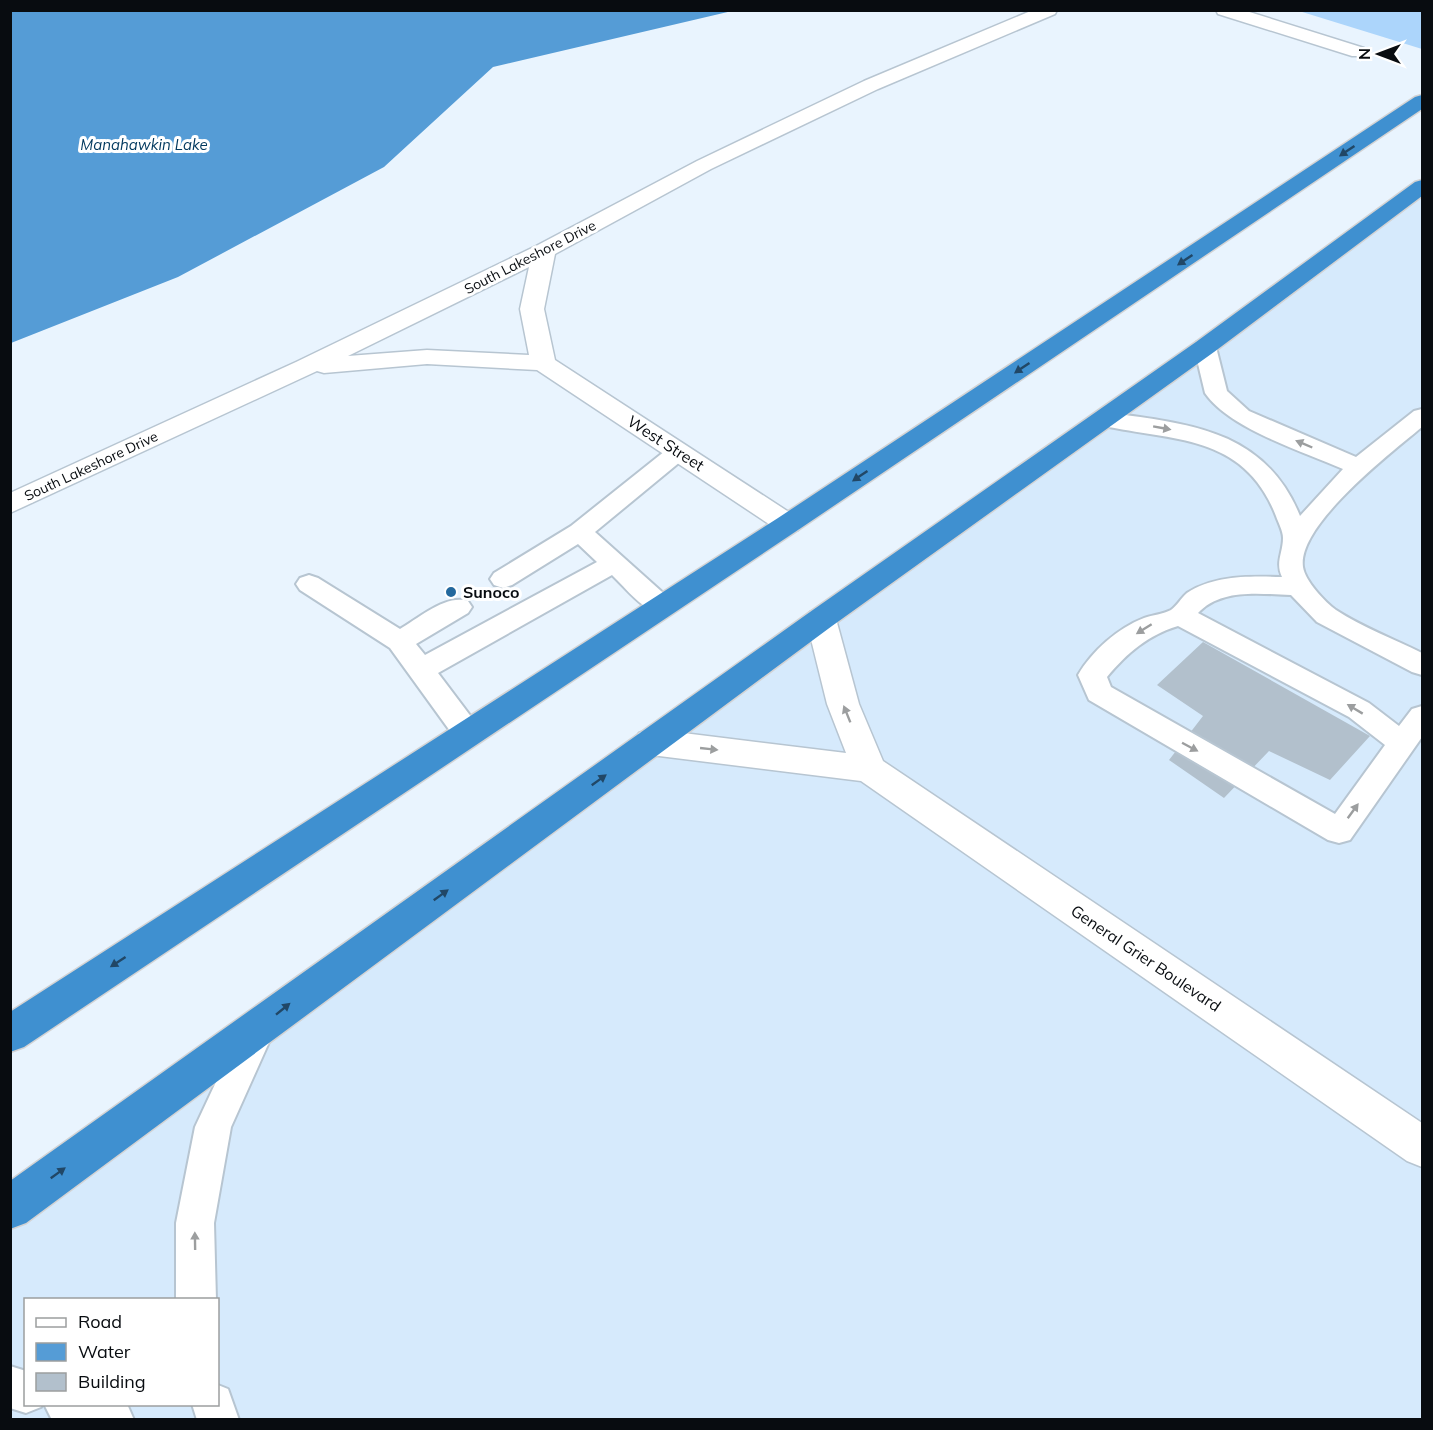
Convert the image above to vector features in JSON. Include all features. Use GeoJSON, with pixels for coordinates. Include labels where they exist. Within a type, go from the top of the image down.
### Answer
{"type":"FeatureCollection","features":[{"type":"Feature","properties":{"kind":"highway"},"geometry":{"type":"LineString","coordinates":[[1396,119],[1422,90]]}},
{"type":"Feature","properties":{"kind":"highway"},"geometry":{"type":"LineString","coordinates":[[10,1034],[788,524],[1422,101]]}},
{"type":"Feature","properties":{"kind":"highway"},"geometry":{"type":"LineString","coordinates":[[10,1208],[257,1031],[290,1004],[821,619],[1205,347],[1422,186]]}},
{"type":"Feature","properties":{"kind":"highway"},"geometry":{"type":"LineString","coordinates":[[10,1017],[62,999]]}},
{"type":"Feature","properties":{"kind":"street","name":"South Lakeshore Drive"},"geometry":{"type":"LineString","coordinates":[[10,504],[305,367],[544,251],[704,165],[860,90],[1049,10]]}},
{"type":"Feature","properties":{"kind":"street"},"geometry":{"type":"LineString","coordinates":[[1224,10],[1358,52]]}},
{"type":"Feature","properties":{"kind":"street"},"geometry":{"type":"LineString","coordinates":[[305,367],[427,357],[543,363],[532,309],[544,251]]}},
{"type":"Feature","properties":{"kind":"street","name":"West Street"},"geometry":{"type":"LineString","coordinates":[[543,363],[788,524]]}},
{"type":"Feature","properties":{"kind":"street"},"geometry":{"type":"LineString","coordinates":[[821,619],[843,704],[869,769]]}},
{"type":"Feature","properties":{"kind":"street","name":"General Grier Boulevard"},"geometry":{"type":"LineString","coordinates":[[651,742],[869,769],[1422,1147]]}},
{"type":"Feature","properties":{"kind":"lane"},"geometry":{"type":"LineString","coordinates":[[1205,347],[1216,393],[1241,416],[1358,467]]}},
{"type":"Feature","properties":{"kind":"lane"},"geometry":{"type":"LineString","coordinates":[[1422,416],[1358,467],[1296,536],[1290,567],[1304,595],[1326,616],[1422,665]]}},
{"type":"Feature","properties":{"kind":"lane"},"geometry":{"type":"LineString","coordinates":[[1104,419],[1169,429],[1214,441],[1253,463],[1271,482],[1296,536]]}},
{"type":"Feature","properties":{"kind":"lane"},"geometry":{"type":"LineString","coordinates":[[503,579],[580,532],[678,452]]}},
{"type":"Feature","properties":{"kind":"lane"},"geometry":{"type":"LineString","coordinates":[[580,532],[662,606]]}},
{"type":"Feature","properties":{"kind":"lane"},"geometry":{"type":"LineString","coordinates":[[421,670],[615,563]]}},
{"type":"Feature","properties":{"kind":"lane"},"geometry":{"type":"LineString","coordinates":[[309,584],[400,641],[468,734]]}},
{"type":"Feature","properties":{"kind":"lane"},"geometry":{"type":"LineString","coordinates":[[1300,586],[1226,588],[1198,598],[1181,616],[1152,623],[1119,644],[1092,675],[1099,693],[1339,831],[1422,717]]}},
{"type":"Feature","properties":{"kind":"lane"},"geometry":{"type":"LineString","coordinates":[[400,641],[459,607]]}},
{"type":"Feature","properties":{"kind":"lane"},"geometry":{"type":"LineString","coordinates":[[1181,616],[1359,710],[1402,743]]}},
{"type":"Feature","properties":{"kind":"lane"},"geometry":{"type":"LineString","coordinates":[[196,1298],[195,1223],[213,1127],[257,1031]]}},
{"type":"Feature","properties":{"kind":"lane"},"geometry":{"type":"LineString","coordinates":[[71,1406],[113,1419]]}},
{"type":"Feature","properties":{"kind":"shaded area"},"geometry":{"type":"Polygon","coordinates":[[[1299,11],[1422,11],[1422,49],[1299,11]]]}},
{"type":"Feature","properties":{"kind":"shaded area"},"geometry":{"type":"Polygon","coordinates":[[[1422,188],[1422,1419],[11,1419],[10,1209],[1422,188]]]}},
{"type":"Feature","properties":{"kind":"water","name":"Manahawkin Lake"},"geometry":{"type":"Polygon","coordinates":[[[11,10],[732,11],[493,67],[384,167],[178,277],[11,343],[11,10]]]}},
{"type":"Feature","properties":{"kind":"building"},"geometry":{"type":"Polygon","coordinates":[[[1203,642],[1370,736],[1330,780],[1269,751],[1224,798],[1169,760],[1203,716],[1157,685],[1203,642]]]}},
{"type":"Feature","properties":{"kind":"place","name":"Sunoco"},"geometry":{"type":"Point","coordinates":[451,592]}}]}
